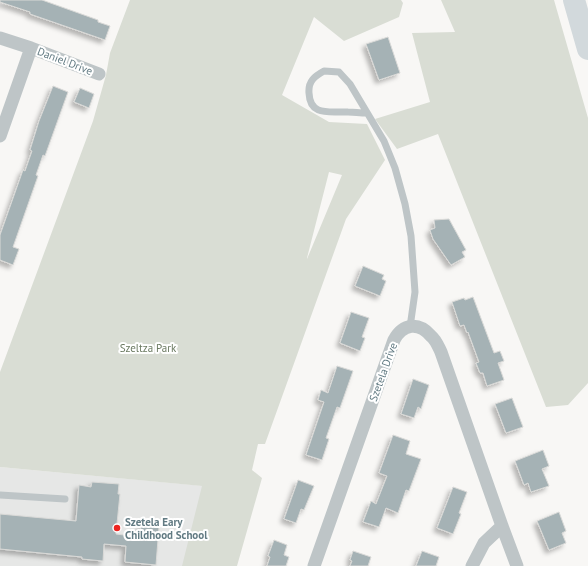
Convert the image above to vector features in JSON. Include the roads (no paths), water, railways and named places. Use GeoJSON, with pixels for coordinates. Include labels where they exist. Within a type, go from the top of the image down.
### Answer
{"type":"FeatureCollection","features":[{"type":"Feature","properties":{"kind":"highway"},"geometry":{"type":"LineString","coordinates":[[574,0],[588,49]]}},
{"type":"Feature","properties":{"kind":"street","name":"Daniel Drive"},"geometry":{"type":"LineString","coordinates":[[0,38],[99,74]]}},
{"type":"Feature","properties":{"kind":"street","name":"Daniel Drive"},"geometry":{"type":"LineString","coordinates":[[0,136],[31,48]]}},
{"type":"Feature","properties":{"kind":"street"},"geometry":{"type":"LineString","coordinates":[[410,326],[418,327],[430,334],[436,341],[441,352],[517,566]]}},
{"type":"Feature","properties":{"kind":"street","name":"Szetela Drive"},"geometry":{"type":"LineString","coordinates":[[314,566],[394,340],[398,333],[410,326]]}},
{"type":"Feature","properties":{"kind":"street"},"geometry":{"type":"LineString","coordinates":[[472,566],[484,543],[502,526]]}},
{"type":"Feature","properties":{"kind":"lane"},"geometry":{"type":"LineString","coordinates":[[367,113],[331,113],[318,110],[310,101],[309,90],[312,78],[324,71],[339,72],[350,84],[384,141],[395,168],[405,204],[411,236],[415,292],[410,326]]}},
{"type":"Feature","properties":{"kind":"lane"},"geometry":{"type":"LineString","coordinates":[[0,495],[65,499]]}},
{"type":"Feature","properties":{"kind":"place","name":"Szetela Eary Childhood School"},"geometry":{"type":"Point","coordinates":[117,528]}},
{"type":"Feature","properties":{"kind":"park label","name":"Szeltza Park"},"geometry":{"type":"Point","coordinates":[148,348]}}]}
